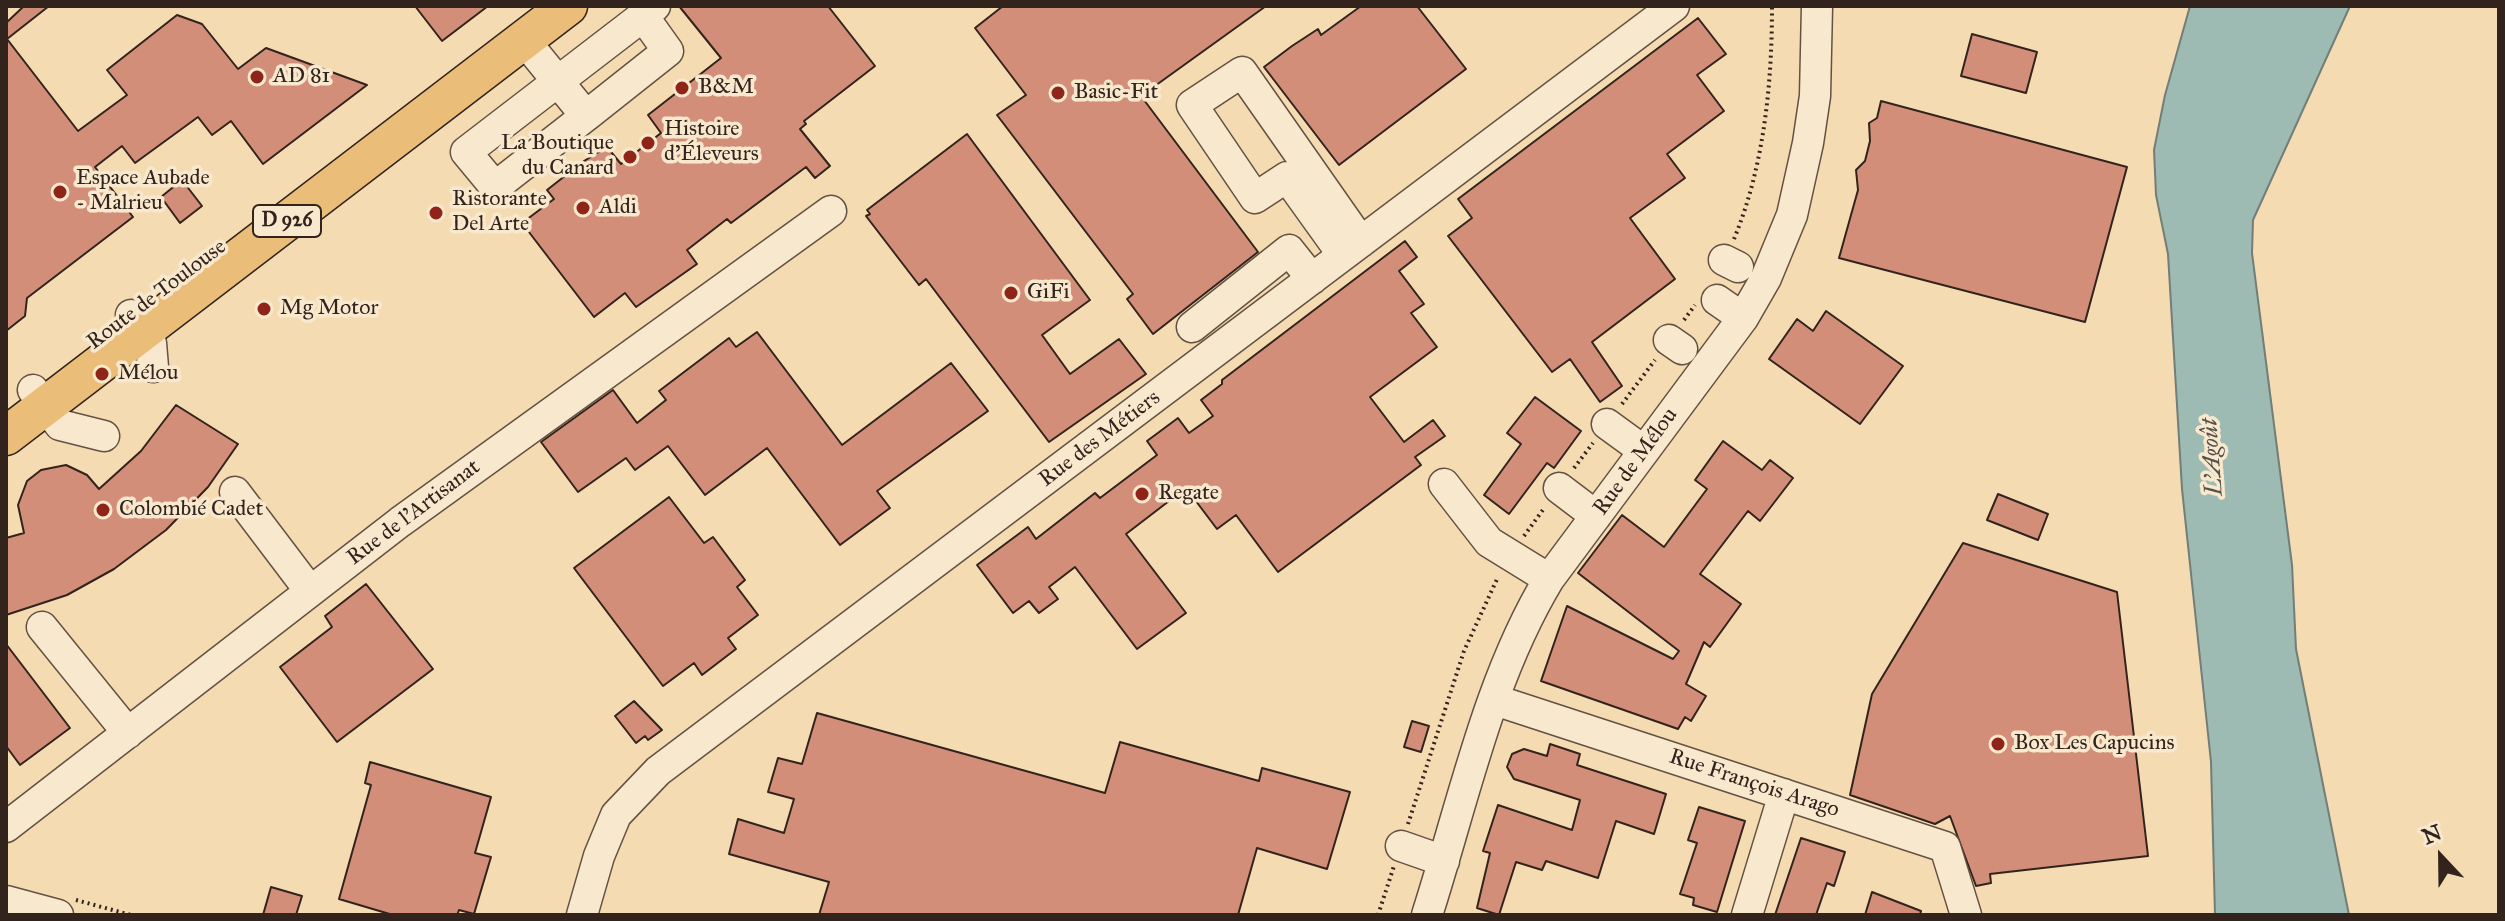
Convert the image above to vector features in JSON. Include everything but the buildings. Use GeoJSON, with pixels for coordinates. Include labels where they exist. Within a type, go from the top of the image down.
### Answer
{"type":"FeatureCollection","features":[{"type":"Feature","properties":{"kind":"main road","name":"D 926"},"geometry":{"type":"LineString","coordinates":[[531,23],[568,6]]}},
{"type":"Feature","properties":{"kind":"main road","name":"Route de Toulouse"},"geometry":{"type":"LineString","coordinates":[[28,402],[137,323],[531,23]]}},
{"type":"Feature","properties":{"kind":"main road","name":"D 926"},"geometry":{"type":"LineString","coordinates":[[6,436],[28,402]]}},
{"type":"Feature","properties":{"kind":"street","name":"Rue des Métiers"},"geometry":{"type":"LineString","coordinates":[[582,915],[599,856],[616,815],[658,771],[1674,6]]}},
{"type":"Feature","properties":{"kind":"street","name":"Rue de Mélou"},"geometry":{"type":"LineString","coordinates":[[1427,915],[1495,700],[1518,638],[1549,579],[1743,318],[1766,278],[1792,215],[1815,96],[1817,6]]}},
{"type":"Feature","properties":{"kind":"street"},"geometry":{"type":"LineString","coordinates":[[649,11],[668,51],[495,187],[466,152],[649,11]]}},
{"type":"Feature","properties":{"kind":"street"},"geometry":{"type":"LineString","coordinates":[[531,23],[557,79],[586,116]]}},
{"type":"Feature","properties":{"kind":"street"},"geometry":{"type":"LineString","coordinates":[[1242,72],[1352,248],[1287,177],[1255,198],[1192,105],[1242,72]]}},
{"type":"Feature","properties":{"kind":"street","name":"Rue de l'Artisanat"},"geometry":{"type":"LineString","coordinates":[[6,827],[310,591],[614,365],[831,211]]}},
{"type":"Feature","properties":{"kind":"street"},"geometry":{"type":"LineString","coordinates":[[1192,327],[1289,250],[1312,279]]}},
{"type":"Feature","properties":{"kind":"street"},"geometry":{"type":"LineString","coordinates":[[1707,302],[1743,318]]}},
{"type":"Feature","properties":{"kind":"street"},"geometry":{"type":"LineString","coordinates":[[137,323],[151,343],[153,367]]}},
{"type":"Feature","properties":{"kind":"street"},"geometry":{"type":"LineString","coordinates":[[28,402],[60,425],[104,436]]}},
{"type":"Feature","properties":{"kind":"street"},"geometry":{"type":"LineString","coordinates":[[1607,424],[1644,451]]}},
{"type":"Feature","properties":{"kind":"street"},"geometry":{"type":"LineString","coordinates":[[1444,484],[1489,542],[1549,579]]}},
{"type":"Feature","properties":{"kind":"street"},"geometry":{"type":"LineString","coordinates":[[1559,488],[1596,516]]}},
{"type":"Feature","properties":{"kind":"street"},"geometry":{"type":"LineString","coordinates":[[235,492],[310,591]]}},
{"type":"Feature","properties":{"kind":"street"},"geometry":{"type":"LineString","coordinates":[[42,627],[128,733]]}},
{"type":"Feature","properties":{"kind":"street","name":"Rue François Arago"},"geometry":{"type":"LineString","coordinates":[[1495,700],[1945,847],[1966,915]]}},
{"type":"Feature","properties":{"kind":"street"},"geometry":{"type":"LineString","coordinates":[[1747,915],[1784,794]]}},
{"type":"Feature","properties":{"kind":"street"},"geometry":{"type":"LineString","coordinates":[[1401,846],[1444,861]]}},
{"type":"Feature","properties":{"kind":"street"},"geometry":{"type":"LineString","coordinates":[[6,901],[58,915]]}},
{"type":"Feature","properties":{"kind":"path"},"geometry":{"type":"LineString","coordinates":[[1731,263],[1756,170],[1772,56],[1772,6]]}},
{"type":"Feature","properties":{"kind":"path"},"geometry":{"type":"LineString","coordinates":[[1378,915],[1464,651],[1511,555],[1607,424],[1707,302]]}},
{"type":"Feature","properties":{"kind":"water","name":"L'Agoût"},"geometry":{"type":"Polygon","coordinates":[[[2190,6],[2350,6],[2253,220],[2252,253],[2292,565],[2296,649],[2349,915],[2215,915],[2211,762],[2182,489],[2168,254],[2156,195],[2154,150],[2165,95],[2190,6]]]}},
{"type":"Feature","properties":{"kind":"place","name":"AD 81"},"geometry":{"type":"Point","coordinates":[257,77]}},
{"type":"Feature","properties":{"kind":"place","name":"B&M"},"geometry":{"type":"Point","coordinates":[682,88]}},
{"type":"Feature","properties":{"kind":"place","name":"Basic-Fit"},"geometry":{"type":"Point","coordinates":[1058,93]}},
{"type":"Feature","properties":{"kind":"place","name":"Histoire d'Éleveurs"},"geometry":{"type":"Point","coordinates":[648,143]}},
{"type":"Feature","properties":{"kind":"place","name":"La Boutique du Canard"},"geometry":{"type":"Point","coordinates":[630,157]}},
{"type":"Feature","properties":{"kind":"place","name":"Espace Aubade - Malrieu"},"geometry":{"type":"Point","coordinates":[60,192]}},
{"type":"Feature","properties":{"kind":"place","name":"Aldi"},"geometry":{"type":"Point","coordinates":[583,208]}},
{"type":"Feature","properties":{"kind":"place","name":"Ristorante Del Arte"},"geometry":{"type":"Point","coordinates":[436,213]}},
{"type":"Feature","properties":{"kind":"place","name":"GiFi"},"geometry":{"type":"Point","coordinates":[1011,293]}},
{"type":"Feature","properties":{"kind":"place","name":"Mg Motor"},"geometry":{"type":"Point","coordinates":[264,309]}},
{"type":"Feature","properties":{"kind":"place","name":"Mélou"},"geometry":{"type":"Point","coordinates":[102,374]}},
{"type":"Feature","properties":{"kind":"place","name":"Regate"},"geometry":{"type":"Point","coordinates":[1142,494]}},
{"type":"Feature","properties":{"kind":"place","name":"Colombié Cadet"},"geometry":{"type":"Point","coordinates":[103,510]}},
{"type":"Feature","properties":{"kind":"place","name":"Box Les Capucins"},"geometry":{"type":"Point","coordinates":[1998,744]}}]}
